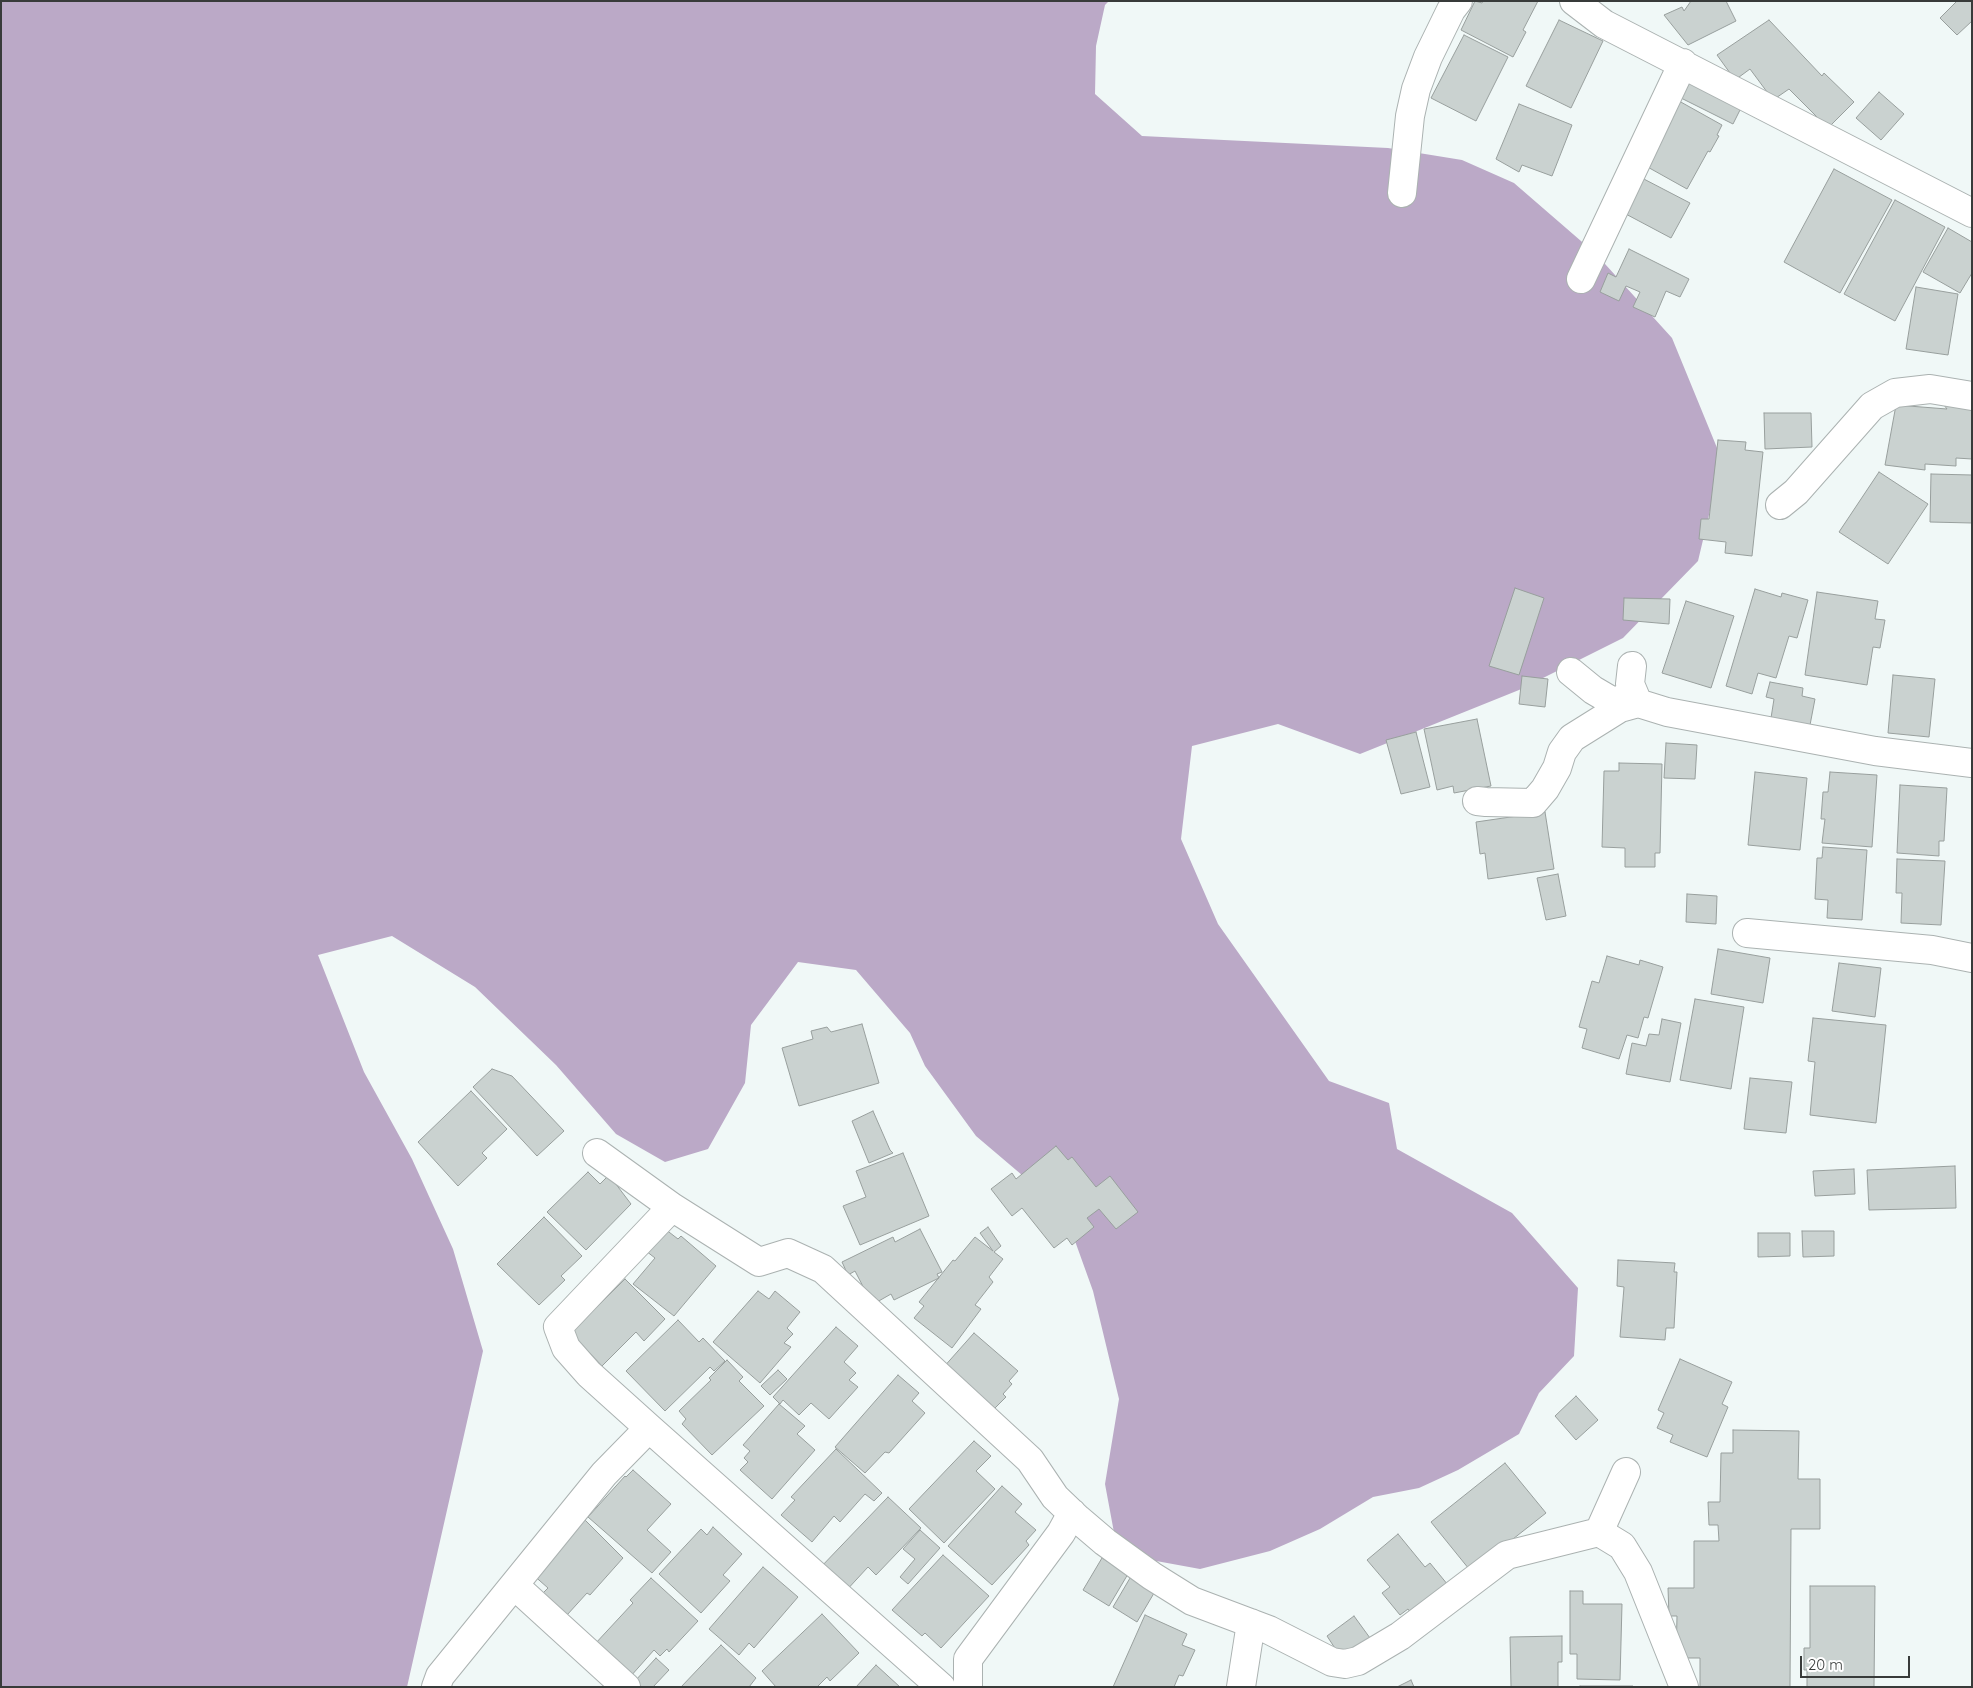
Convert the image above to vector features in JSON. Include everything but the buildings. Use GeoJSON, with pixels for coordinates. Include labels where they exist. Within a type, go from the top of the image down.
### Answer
{"type":"FeatureCollection","features":[{"type":"Feature","properties":{"kind":"street"},"geometry":{"type":"LineString","coordinates":[[1402,193],[1410,116],[1416,89],[1428,57],[1451,10],[1458,1]]}},
{"type":"Feature","properties":{"kind":"street"},"geometry":{"type":"LineString","coordinates":[[1574,1],[1604,24],[1972,213]]}},
{"type":"Feature","properties":{"kind":"street"},"geometry":{"type":"LineString","coordinates":[[1581,279],[1683,63]]}},
{"type":"Feature","properties":{"kind":"street"},"geometry":{"type":"LineString","coordinates":[[1780,505],[1796,492],[1872,406],[1895,393],[1930,389],[1972,396]]}},
{"type":"Feature","properties":{"kind":"street"},"geometry":{"type":"LineString","coordinates":[[1632,666],[1630,684],[1638,703]]}},
{"type":"Feature","properties":{"kind":"street"},"geometry":{"type":"LineString","coordinates":[[1571,672],[1593,690],[1610,700],[1638,703],[1667,712],[1855,747],[1972,763]]}},
{"type":"Feature","properties":{"kind":"street"},"geometry":{"type":"LineString","coordinates":[[1477,801],[1533,803],[1545,789],[1557,768],[1562,752],[1572,738],[1620,708],[1638,703]]}},
{"type":"Feature","properties":{"kind":"street"},"geometry":{"type":"LineString","coordinates":[[1747,933],[1932,950],[1972,958]]}},
{"type":"Feature","properties":{"kind":"street"},"geometry":{"type":"LineString","coordinates":[[597,1153],[672,1207],[758,1262],[788,1253],[823,1269],[1030,1460],[1055,1497],[1072,1513],[1105,1542],[1152,1576],[1192,1601],[1269,1630],[1332,1662],[1345,1664],[1358,1661],[1400,1636],[1507,1555],[1599,1532],[1622,1546],[1638,1572],[1684,1687]]}},
{"type":"Feature","properties":{"kind":"street"},"geometry":{"type":"LineString","coordinates":[[672,1207],[558,1327],[566,1348],[589,1374],[941,1687]]}},
{"type":"Feature","properties":{"kind":"street"},"geometry":{"type":"LineString","coordinates":[[436,1687],[440,1676],[604,1474],[649,1428]]}},
{"type":"Feature","properties":{"kind":"street"},"geometry":{"type":"LineString","coordinates":[[1599,1532],[1626,1472]]}},
{"type":"Feature","properties":{"kind":"street"},"geometry":{"type":"LineString","coordinates":[[968,1687],[968,1658],[1061,1533],[1072,1513]]}},
{"type":"Feature","properties":{"kind":"street"},"geometry":{"type":"LineString","coordinates":[[514,1585],[626,1687]]}},
{"type":"Feature","properties":{"kind":"street"},"geometry":{"type":"LineString","coordinates":[[1241,1687],[1251,1623]]}},
{"type":"Feature","properties":{"kind":"shaded area"},"geometry":{"type":"Polygon","coordinates":[[[1,1],[1109,1],[1105,5],[1096,46],[1095,94],[1142,136],[1388,148],[1462,160],[1514,183],[1596,254],[1672,338],[1722,460],[1698,561],[1623,638],[1519,690],[1360,754],[1278,724],[1192,746],[1181,839],[1218,924],[1329,1081],[1389,1103],[1397,1149],[1512,1213],[1578,1288],[1574,1356],[1539,1393],[1519,1434],[1458,1470],[1419,1488],[1373,1497],[1320,1529],[1270,1551],[1200,1569],[1118,1554],[1105,1484],[1119,1399],[1093,1291],[1075,1241],[1029,1181],[976,1136],[925,1066],[910,1033],[856,970],[798,962],[751,1025],[745,1083],[708,1149],[665,1162],[616,1134],[556,1065],[475,987],[392,936],[318,955],[364,1072],[412,1159],[453,1249],[483,1351],[407,1687],[1,1687],[1,1]]]}}]}
